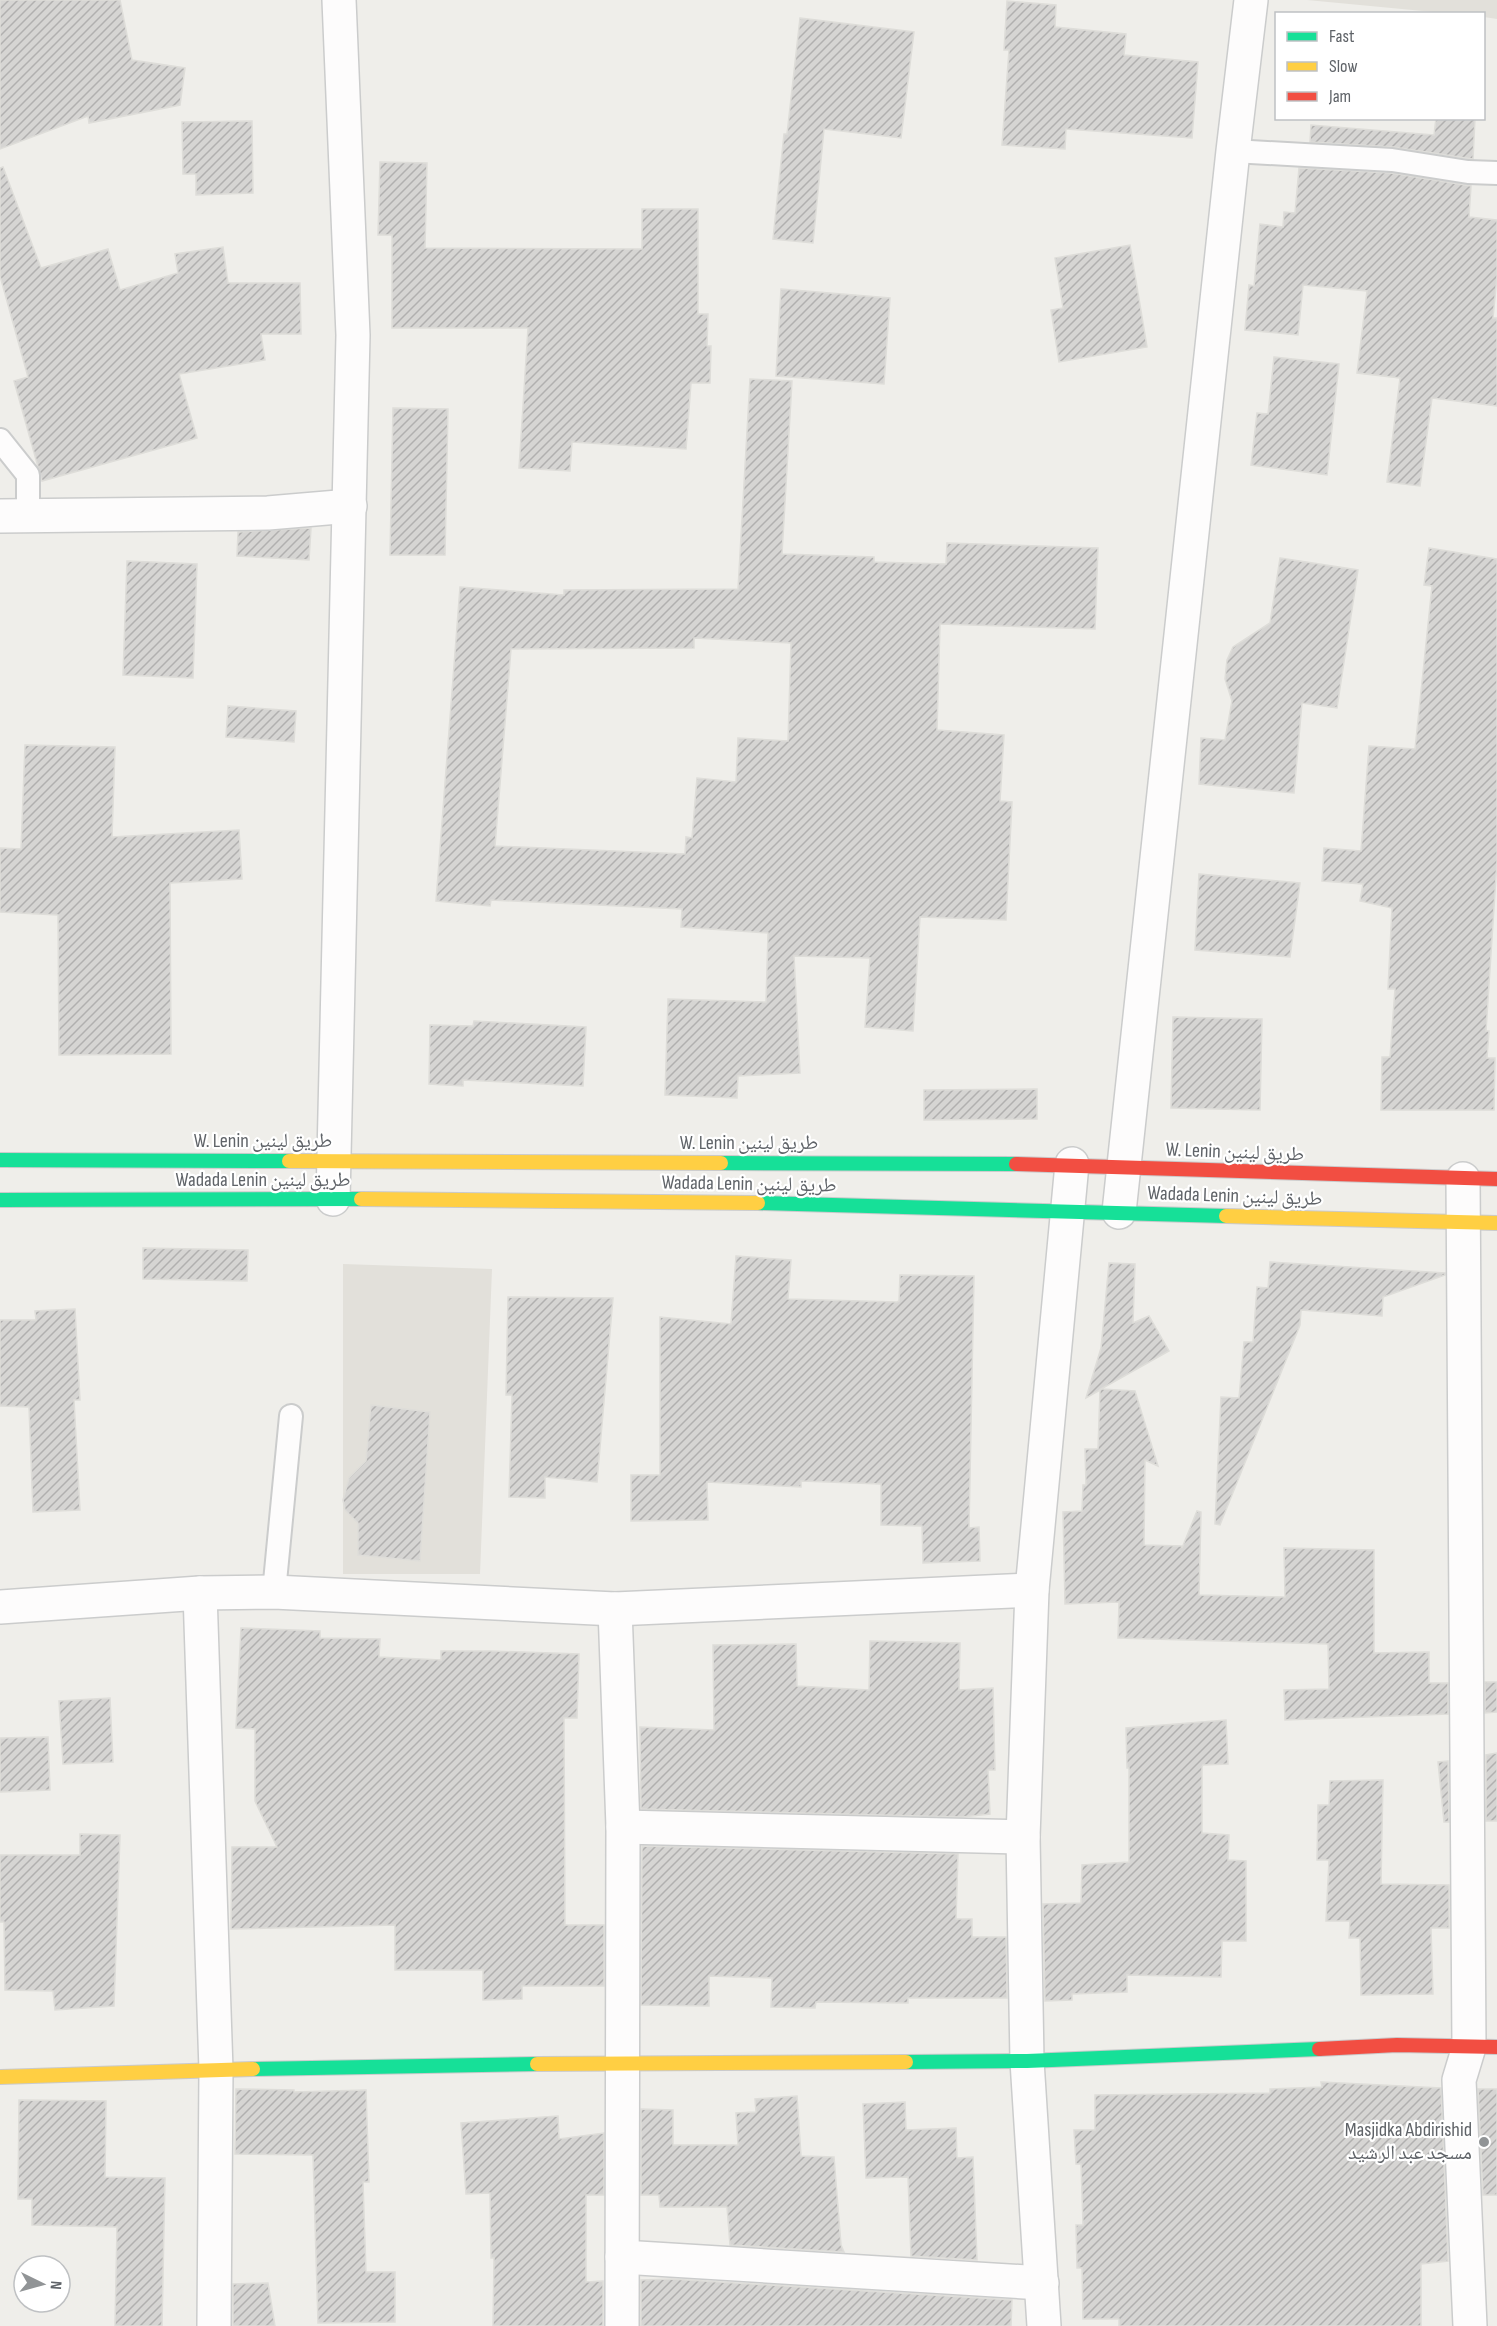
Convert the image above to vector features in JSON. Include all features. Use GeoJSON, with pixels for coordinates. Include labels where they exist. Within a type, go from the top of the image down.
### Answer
{"type":"FeatureCollection","features":[{"type":"Feature","properties":{"kind":"main road","name":"W. Lenin طريق لينين"},"geometry":{"type":"LineString","coordinates":[[0,1160],[333,1160],[759,1168],[1072,1164],[1122,1168],[1497,1179]]}},
{"type":"Feature","properties":{"kind":"main road","name":"Wadada Lenin طريق لينين"},"geometry":{"type":"LineString","coordinates":[[0,1200],[756,1198],[1119,1212],[1465,1223],[1497,1222]]}},
{"type":"Feature","properties":{"kind":"main road"},"geometry":{"type":"LineString","coordinates":[[0,2077],[216,2070],[622,2063],[1027,2061],[1213,2055],[1396,2045],[1483,2047]]}},
{"type":"Feature","properties":{"kind":"street"},"geometry":{"type":"LineString","coordinates":[[333,1199],[353,335],[339,0]]}},
{"type":"Feature","properties":{"kind":"street"},"geometry":{"type":"LineString","coordinates":[[1119,1212],[1251,0]]}},
{"type":"Feature","properties":{"kind":"street"},"geometry":{"type":"LineString","coordinates":[[14,516],[268,513],[350,506]]}},
{"type":"Feature","properties":{"kind":"street"},"geometry":{"type":"LineString","coordinates":[[1044,2326],[1027,2061],[1023,1837],[1032,1590],[1072,1164]]}},
{"type":"Feature","properties":{"kind":"street"},"geometry":{"type":"LineString","coordinates":[[1463,1179],[1483,2047],[1459,2080],[1470,2326]]}},
{"type":"Feature","properties":{"kind":"street"},"geometry":{"type":"LineString","coordinates":[[0,1607],[200,1593],[274,1592],[615,1609],[1032,1590]]}},
{"type":"Feature","properties":{"kind":"street"},"geometry":{"type":"LineString","coordinates":[[200,1593],[216,2070],[214,2326]]}},
{"type":"Feature","properties":{"kind":"street"},"geometry":{"type":"LineString","coordinates":[[615,1609],[623,1827],[622,2326]]}},
{"type":"Feature","properties":{"kind":"street"},"geometry":{"type":"LineString","coordinates":[[623,1827],[1023,1837]]}},
{"type":"Feature","properties":{"kind":"street"},"geometry":{"type":"LineString","coordinates":[[622,2257],[1042,2283]]}},
{"type":"Feature","properties":{"kind":"lane"},"geometry":{"type":"LineString","coordinates":[[1233,151],[1392,160],[1468,172],[1497,173]]}},
{"type":"Feature","properties":{"kind":"lane"},"geometry":{"type":"LineString","coordinates":[[0,440],[28,475],[14,516]]}},
{"type":"Feature","properties":{"kind":"lane"},"geometry":{"type":"LineString","coordinates":[[274,1592],[291,1416]]}},
{"type":"Feature","properties":{"kind":"shaded area"},"geometry":{"type":"Polygon","coordinates":[[[1307,0],[1497,0],[1497,19],[1485,17],[1485,12],[1433,12],[1307,0]]]}},
{"type":"Feature","properties":{"kind":"shaded area"},"geometry":{"type":"Polygon","coordinates":[[[343,1264],[492,1269],[480,1574],[343,1574],[343,1264]]]}},
{"type":"Feature","properties":{"kind":"building"},"geometry":{"type":"Polygon","coordinates":[[[0,0],[120,0],[132,60],[185,68],[180,105],[89,123],[88,116],[0,149],[0,0]]]}},
{"type":"Feature","properties":{"kind":"building"},"geometry":{"type":"Polygon","coordinates":[[[1007,1],[1056,5],[1055,27],[1126,34],[1124,55],[1198,62],[1192,138],[1066,129],[1065,149],[1002,145],[1009,50],[1004,50],[1007,1]]]}},
{"type":"Feature","properties":{"kind":"building"},"geometry":{"type":"Polygon","coordinates":[[[800,18],[914,32],[901,138],[824,129],[813,243],[773,239],[784,134],[787,134],[800,18]]]}},
{"type":"Feature","properties":{"kind":"building"},"geometry":{"type":"Polygon","coordinates":[[[1436,120],[1475,120],[1473,159],[1393,147],[1310,142],[1311,125],[1434,135],[1436,120]]]}},
{"type":"Feature","properties":{"kind":"building"},"geometry":{"type":"Polygon","coordinates":[[[252,121],[253,193],[196,195],[196,174],[183,174],[182,122],[252,121]]]}},
{"type":"Feature","properties":{"kind":"building"},"geometry":{"type":"Polygon","coordinates":[[[380,162],[427,163],[425,248],[642,249],[642,209],[698,209],[698,314],[708,314],[707,346],[711,346],[710,383],[691,383],[686,449],[572,442],[570,471],[519,468],[528,328],[392,328],[392,235],[378,235],[380,162]]]}},
{"type":"Feature","properties":{"kind":"building"},"geometry":{"type":"Polygon","coordinates":[[[3,167],[41,268],[108,249],[120,290],[178,273],[175,254],[223,247],[228,283],[300,283],[301,334],[261,334],[265,360],[179,374],[197,438],[42,481],[14,381],[28,377],[0,276],[0,168],[3,167]]]}},
{"type":"Feature","properties":{"kind":"building"},"geometry":{"type":"Polygon","coordinates":[[[1299,168],[1391,173],[1471,186],[1469,217],[1497,220],[1497,276],[1493,318],[1497,318],[1497,406],[1432,398],[1420,486],[1387,482],[1400,378],[1357,373],[1367,291],[1303,285],[1298,335],[1245,330],[1249,285],[1254,286],[1260,224],[1283,227],[1284,212],[1295,213],[1299,168]]]}},
{"type":"Feature","properties":{"kind":"building"},"geometry":{"type":"Polygon","coordinates":[[[1130,245],[1147,347],[1059,362],[1051,310],[1063,308],[1055,258],[1130,245]]]}},
{"type":"Feature","properties":{"kind":"building"},"geometry":{"type":"Polygon","coordinates":[[[781,289],[890,298],[884,384],[776,376],[781,289]]]}},
{"type":"Feature","properties":{"kind":"building"},"geometry":{"type":"Polygon","coordinates":[[[1274,357],[1339,364],[1327,475],[1251,465],[1257,413],[1268,414],[1274,357]]]}},
{"type":"Feature","properties":{"kind":"building"},"geometry":{"type":"Polygon","coordinates":[[[750,379],[792,381],[782,554],[874,557],[874,562],[946,564],[947,543],[1098,548],[1095,629],[940,624],[937,730],[1004,735],[1000,801],[1012,802],[1006,920],[920,917],[913,1031],[865,1027],[870,958],[794,956],[800,1073],[738,1076],[737,1098],[665,1095],[668,999],[766,1002],[768,933],[681,927],[682,909],[491,900],[490,906],[436,901],[460,587],[564,595],[564,590],[738,589],[750,379]],[[694,638],[694,648],[511,649],[495,846],[685,854],[686,837],[692,838],[697,778],[736,782],[738,738],[788,741],[791,643],[694,638]]]}},
{"type":"Feature","properties":{"kind":"building"},"geometry":{"type":"Polygon","coordinates":[[[393,408],[448,409],[445,555],[390,555],[393,408]]]}},
{"type":"Feature","properties":{"kind":"building"},"geometry":{"type":"Polygon","coordinates":[[[311,528],[309,560],[237,556],[238,532],[311,528]]]}},
{"type":"Feature","properties":{"kind":"building"},"geometry":{"type":"Polygon","coordinates":[[[1429,548],[1497,559],[1497,861],[1486,1031],[1489,1031],[1487,1058],[1495,1058],[1494,1110],[1381,1110],[1382,1057],[1390,1057],[1395,989],[1388,989],[1392,908],[1360,901],[1363,884],[1322,881],[1324,848],[1361,851],[1369,746],[1415,749],[1432,586],[1424,585],[1429,548]]]}},
{"type":"Feature","properties":{"kind":"building"},"geometry":{"type":"Polygon","coordinates":[[[1280,558],[1358,570],[1337,708],[1302,703],[1294,793],[1199,784],[1201,738],[1225,740],[1232,701],[1225,679],[1227,660],[1233,647],[1270,623],[1280,558]]]}},
{"type":"Feature","properties":{"kind":"building"},"geometry":{"type":"Polygon","coordinates":[[[127,561],[197,564],[193,678],[123,675],[127,561]]]}},
{"type":"Feature","properties":{"kind":"building"},"geometry":{"type":"Polygon","coordinates":[[[228,706],[296,711],[294,742],[226,737],[228,706]]]}},
{"type":"Feature","properties":{"kind":"building"},"geometry":{"type":"Polygon","coordinates":[[[25,745],[115,747],[112,837],[239,830],[242,879],[170,883],[171,1054],[59,1055],[58,915],[0,912],[0,848],[21,849],[25,745]]]}},
{"type":"Feature","properties":{"kind":"building"},"geometry":{"type":"Polygon","coordinates":[[[1199,874],[1300,883],[1290,957],[1195,950],[1199,874]]]}},
{"type":"Feature","properties":{"kind":"building"},"geometry":{"type":"Polygon","coordinates":[[[1173,1017],[1262,1019],[1260,1110],[1171,1108],[1173,1017]]]}},
{"type":"Feature","properties":{"kind":"building"},"geometry":{"type":"Polygon","coordinates":[[[474,1021],[586,1027],[583,1086],[463,1080],[463,1086],[429,1084],[430,1025],[473,1026],[474,1021]]]}},
{"type":"Feature","properties":{"kind":"building"},"geometry":{"type":"Polygon","coordinates":[[[1037,1089],[1037,1119],[924,1120],[924,1090],[1037,1089]]]}},
{"type":"Feature","properties":{"kind":"building"},"geometry":{"type":"Polygon","coordinates":[[[143,1248],[248,1250],[247,1281],[143,1279],[143,1248]]]}},
{"type":"Feature","properties":{"kind":"building"},"geometry":{"type":"Polygon","coordinates":[[[736,1256],[791,1260],[788,1299],[897,1302],[899,1301],[900,1275],[974,1276],[969,1528],[979,1527],[980,1561],[923,1563],[922,1526],[881,1525],[881,1484],[801,1481],[801,1487],[707,1482],[708,1520],[631,1521],[631,1475],[660,1475],[660,1317],[731,1324],[736,1256]]]}},
{"type":"Feature","properties":{"kind":"building"},"geometry":{"type":"Polygon","coordinates":[[[1270,1262],[1445,1273],[1445,1275],[1383,1297],[1382,1316],[1301,1310],[1300,1325],[1220,1525],[1215,1524],[1221,1397],[1239,1398],[1244,1342],[1253,1342],[1257,1287],[1268,1288],[1270,1262]]]}},
{"type":"Feature","properties":{"kind":"building"},"geometry":{"type":"Polygon","coordinates":[[[1109,1263],[1135,1264],[1133,1323],[1149,1316],[1169,1351],[1101,1389],[1135,1391],[1158,1466],[1145,1460],[1144,1545],[1182,1546],[1182,1548],[1197,1511],[1201,1512],[1199,1595],[1285,1597],[1284,1548],[1374,1550],[1374,1653],[1429,1652],[1429,1683],[1448,1683],[1448,1714],[1285,1720],[1284,1690],[1329,1689],[1328,1644],[1118,1638],[1119,1602],[1065,1604],[1063,1512],[1082,1511],[1083,1485],[1086,1485],[1085,1449],[1098,1449],[1100,1390],[1086,1398],[1101,1348],[1109,1263]]]}},
{"type":"Feature","properties":{"kind":"building"},"geometry":{"type":"Polygon","coordinates":[[[508,1297],[613,1298],[597,1482],[545,1477],[545,1498],[509,1497],[512,1395],[506,1395],[508,1297]]]}},
{"type":"Feature","properties":{"kind":"building"},"geometry":{"type":"Polygon","coordinates":[[[75,1309],[80,1400],[74,1400],[80,1510],[33,1512],[29,1407],[0,1406],[0,1320],[36,1320],[35,1311],[75,1309]]]}},
{"type":"Feature","properties":{"kind":"building"},"geometry":{"type":"Polygon","coordinates":[[[371,1405],[430,1412],[420,1561],[358,1555],[358,1523],[345,1510],[343,1500],[349,1478],[366,1461],[371,1405]]]}},
{"type":"Feature","properties":{"kind":"building"},"geometry":{"type":"Polygon","coordinates":[[[241,1628],[320,1631],[320,1638],[380,1639],[379,1657],[441,1660],[441,1651],[579,1654],[577,1718],[564,1718],[565,1925],[604,1925],[604,1986],[522,1986],[522,1999],[483,2000],[483,1970],[395,1970],[395,1925],[231,1929],[232,1847],[277,1847],[255,1801],[255,1729],[236,1728],[241,1628]]]}},
{"type":"Feature","properties":{"kind":"building"},"geometry":{"type":"Polygon","coordinates":[[[870,1641],[960,1643],[959,1690],[993,1688],[995,1770],[988,1770],[990,1814],[962,1817],[641,1809],[640,1727],[714,1730],[713,1645],[796,1644],[797,1686],[869,1690],[870,1641]]]}},
{"type":"Feature","properties":{"kind":"building"},"geometry":{"type":"Polygon","coordinates":[[[1485,1682],[1497,1682],[1497,1712],[1485,1713],[1485,1682]]]}},
{"type":"Feature","properties":{"kind":"building"},"geometry":{"type":"Polygon","coordinates":[[[110,1698],[113,1762],[63,1764],[59,1701],[110,1698]]]}},
{"type":"Feature","properties":{"kind":"building"},"geometry":{"type":"Polygon","coordinates":[[[1226,1720],[1228,1764],[1203,1765],[1202,1767],[1202,1833],[1229,1835],[1228,1860],[1246,1861],[1246,1941],[1222,1941],[1221,1977],[1127,1975],[1127,1992],[1072,1994],[1072,2000],[1045,2001],[1043,1904],[1081,1903],[1082,1865],[1129,1862],[1129,1768],[1127,1768],[1126,1728],[1226,1720]]]}},
{"type":"Feature","properties":{"kind":"building"},"geometry":{"type":"Polygon","coordinates":[[[48,1737],[50,1790],[0,1792],[0,1738],[48,1737]]]}},
{"type":"Feature","properties":{"kind":"building"},"geometry":{"type":"Polygon","coordinates":[[[1497,1753],[1497,1821],[1486,1821],[1486,1755],[1497,1753]]]}},
{"type":"Feature","properties":{"kind":"building"},"geometry":{"type":"Polygon","coordinates":[[[1448,1761],[1449,1822],[1444,1822],[1438,1762],[1448,1761]]]}},
{"type":"Feature","properties":{"kind":"building"},"geometry":{"type":"Polygon","coordinates":[[[1383,1780],[1381,1884],[1449,1885],[1449,1928],[1431,1928],[1433,1994],[1361,1995],[1360,1938],[1349,1938],[1350,1921],[1326,1921],[1329,1860],[1317,1860],[1318,1805],[1329,1805],[1330,1781],[1383,1780]]]}},
{"type":"Feature","properties":{"kind":"building"},"geometry":{"type":"Polygon","coordinates":[[[80,1834],[120,1835],[114,2006],[55,2010],[53,1991],[5,1990],[4,1922],[0,1922],[0,1855],[80,1855],[80,1834]]]}},
{"type":"Feature","properties":{"kind":"building"},"geometry":{"type":"Polygon","coordinates":[[[642,1846],[958,1854],[956,1919],[972,1919],[972,1937],[1006,1937],[1007,1998],[908,1998],[908,2003],[816,2002],[815,2008],[771,2007],[772,1978],[709,1976],[709,2006],[641,2005],[642,1846]]]}},
{"type":"Feature","properties":{"kind":"building"},"geometry":{"type":"Polygon","coordinates":[[[1321,2082],[1441,2088],[1448,2261],[1421,2264],[1421,2326],[1119,2326],[1119,2319],[1083,2319],[1082,2268],[1077,2268],[1076,2225],[1083,2225],[1081,2164],[1076,2164],[1074,2130],[1095,2130],[1095,2095],[1270,2093],[1270,2089],[1322,2087],[1321,2082]]]}},
{"type":"Feature","properties":{"kind":"building"},"geometry":{"type":"Polygon","coordinates":[[[236,2089],[294,2090],[294,2092],[366,2090],[369,2182],[363,2182],[366,2272],[395,2272],[395,2322],[318,2323],[313,2155],[235,2154],[236,2089]]]}},
{"type":"Feature","properties":{"kind":"building","name":"Masjidka Abdirishid مسجد عبد الرشيد"},"geometry":{"type":"Polygon","coordinates":[[[1478,2089],[1497,2089],[1497,2195],[1483,2195],[1478,2089]]]}},
{"type":"Feature","properties":{"kind":"building"},"geometry":{"type":"Polygon","coordinates":[[[797,2096],[801,2156],[834,2157],[841,2245],[844,2252],[730,2245],[727,2207],[660,2207],[659,2195],[641,2195],[641,2109],[673,2110],[673,2145],[738,2145],[736,2113],[756,2112],[755,2099],[797,2096]]]}},
{"type":"Feature","properties":{"kind":"building"},"geometry":{"type":"Polygon","coordinates":[[[19,2100],[106,2101],[105,2177],[165,2178],[162,2326],[115,2326],[117,2227],[32,2225],[32,2199],[18,2199],[19,2100]]]}},
{"type":"Feature","properties":{"kind":"building"},"geometry":{"type":"Polygon","coordinates":[[[905,2102],[906,2130],[956,2128],[957,2158],[973,2157],[977,2260],[911,2256],[908,2177],[866,2178],[863,2104],[905,2102]]]}},
{"type":"Feature","properties":{"kind":"building"},"geometry":{"type":"Polygon","coordinates":[[[558,2116],[559,2139],[604,2133],[604,2195],[586,2195],[586,2282],[603,2281],[603,2326],[493,2326],[494,2258],[491,2258],[490,2193],[466,2194],[461,2123],[558,2116]]]}},
{"type":"Feature","properties":{"kind":"building"},"geometry":{"type":"Polygon","coordinates":[[[671,2279],[1012,2300],[1011,2326],[641,2326],[641,2280],[671,2279]]]}},
{"type":"Feature","properties":{"kind":"building"},"geometry":{"type":"Polygon","coordinates":[[[268,2283],[275,2326],[233,2326],[233,2284],[268,2283]]]}},
{"type":"Feature","properties":{"kind":"traffic: fast"},"geometry":{"type":"LineString","coordinates":[[0,1160],[289,1161]]}},
{"type":"Feature","properties":{"kind":"traffic: fast"},"geometry":{"type":"LineString","coordinates":[[721,1163],[1016,1164]]}},
{"type":"Feature","properties":{"kind":"traffic: fast"},"geometry":{"type":"LineString","coordinates":[[0,1200],[361,1199]]}},
{"type":"Feature","properties":{"kind":"traffic: fast"},"geometry":{"type":"LineString","coordinates":[[758,1203],[1226,1216]]}},
{"type":"Feature","properties":{"kind":"traffic: fast"},"geometry":{"type":"LineString","coordinates":[[906,2062],[1027,2061],[1319,2049]]}},
{"type":"Feature","properties":{"kind":"traffic: fast"},"geometry":{"type":"LineString","coordinates":[[253,2069],[537,2064]]}},
{"type":"Feature","properties":{"kind":"traffic: slow"},"geometry":{"type":"LineString","coordinates":[[289,1161],[721,1163]]}},
{"type":"Feature","properties":{"kind":"traffic: slow"},"geometry":{"type":"LineString","coordinates":[[361,1199],[758,1203]]}},
{"type":"Feature","properties":{"kind":"traffic: slow"},"geometry":{"type":"LineString","coordinates":[[1226,1216],[1497,1223]]}},
{"type":"Feature","properties":{"kind":"traffic: slow"},"geometry":{"type":"LineString","coordinates":[[537,2064],[906,2062]]}},
{"type":"Feature","properties":{"kind":"traffic: slow"},"geometry":{"type":"LineString","coordinates":[[0,2077],[253,2069]]}},
{"type":"Feature","properties":{"kind":"traffic: jam"},"geometry":{"type":"LineString","coordinates":[[1016,1164],[1497,1179]]}},
{"type":"Feature","properties":{"kind":"traffic: jam"},"geometry":{"type":"LineString","coordinates":[[1319,2049],[1397,2045],[1497,2047]]}},
{"type":"Feature","properties":{"kind":"place","name":"Masjidka Abdirishid مسجد عبد الرشيد"},"geometry":{"type":"Point","coordinates":[1484,2142]}}]}
